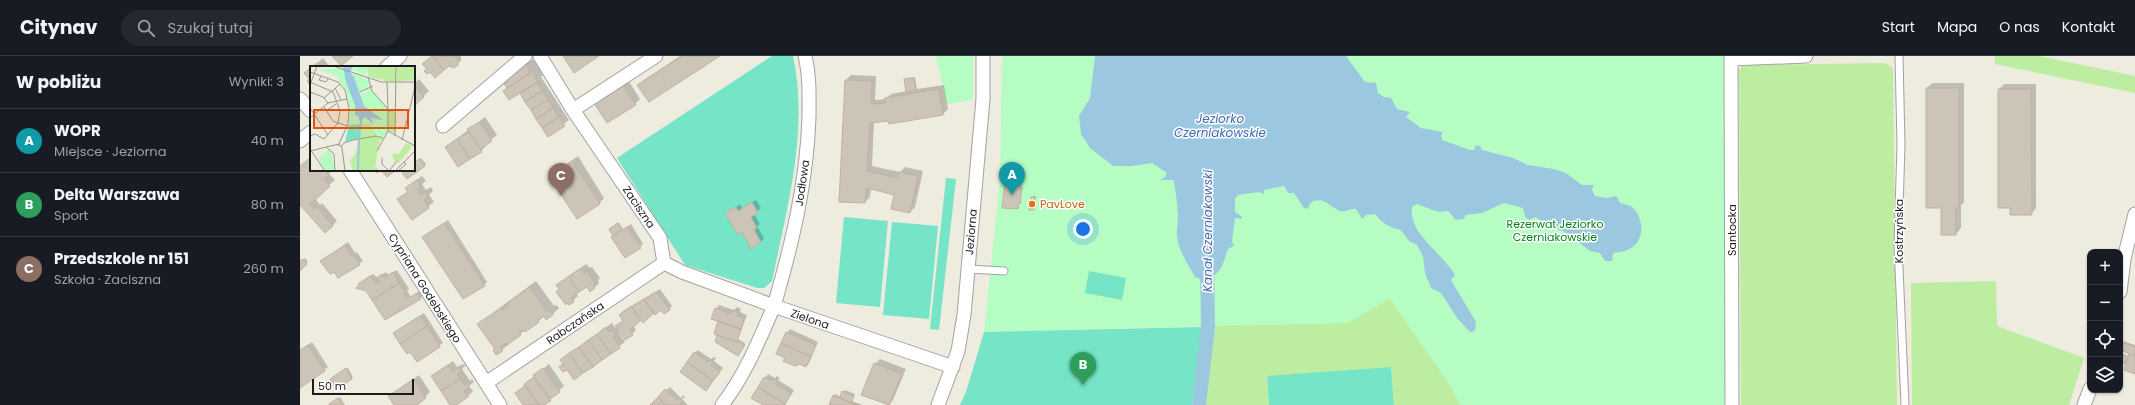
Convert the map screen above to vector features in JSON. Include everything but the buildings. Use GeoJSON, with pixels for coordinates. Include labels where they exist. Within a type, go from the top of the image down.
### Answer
{"type":"FeatureCollection","features":[{"type":"Feature","properties":{"kind":"street"},"geometry":{"type":"LineString","coordinates":[[388,66],[400,56]]}},
{"type":"Feature","properties":{"kind":"street"},"geometry":{"type":"LineString","coordinates":[[443,126],[525,56]]}},
{"type":"Feature","properties":{"kind":"street"},"geometry":{"type":"LineString","coordinates":[[573,110],[656,56]]}},
{"type":"Feature","properties":{"kind":"street","name":"Jodłowa"},"geometry":{"type":"LineString","coordinates":[[774,306],[792,240],[804,176],[809,102],[809,81],[805,56]]}},
{"type":"Feature","properties":{"kind":"street","name":"Jeziorna"},"geometry":{"type":"LineString","coordinates":[[938,405],[958,351],[964,315],[983,99],[983,56]]}},
{"type":"Feature","properties":{"kind":"street"},"geometry":{"type":"LineString","coordinates":[[1731,58],[1806,56]]}},
{"type":"Feature","properties":{"kind":"street","name":"Zaciszna"},"geometry":{"type":"LineString","coordinates":[[543,58],[573,110],[660,238],[664,263]]}},
{"type":"Feature","properties":{"kind":"street","name":"Santocka"},"geometry":{"type":"LineString","coordinates":[[1731,58],[1732,405]]}},
{"type":"Feature","properties":{"kind":"street"},"geometry":{"type":"LineString","coordinates":[[300,99],[310,110]]}},
{"type":"Feature","properties":{"kind":"street"},"geometry":{"type":"LineString","coordinates":[[300,141],[310,133]]}},
{"type":"Feature","properties":{"kind":"street","name":"Cypriana Godebskiego"},"geometry":{"type":"LineString","coordinates":[[351,171],[500,405]]}},
{"type":"Feature","properties":{"kind":"street"},"geometry":{"type":"LineString","coordinates":[[2121,285],[2126,248],[2135,214]]}},
{"type":"Feature","properties":{"kind":"street"},"geometry":{"type":"LineString","coordinates":[[664,263],[682,272],[774,306],[752,359],[722,405]]}},
{"type":"Feature","properties":{"kind":"street","name":"Rabczańska"},"geometry":{"type":"LineString","coordinates":[[486,383],[664,263]]}},
{"type":"Feature","properties":{"kind":"street","name":"Zielona"},"geometry":{"type":"LineString","coordinates":[[774,306],[953,367]]}},
{"type":"Feature","properties":{"kind":"street"},"geometry":{"type":"LineString","coordinates":[[2084,405],[2088,393]]}},
{"type":"Feature","properties":{"kind":"lane","name":"Kostrzyńska"},"geometry":{"type":"LineString","coordinates":[[1899,56],[1901,144],[1898,245],[1905,405]]}},
{"type":"Feature","properties":{"kind":"lane"},"geometry":{"type":"LineString","coordinates":[[968,268],[1004,271]]}},
{"type":"Feature","properties":{"kind":"green space"},"geometry":{"type":"Polygon","coordinates":[[[772,56],[793,56],[799,112],[794,169],[772,281],[764,288],[757,288],[685,265],[617,158],[772,56]]]}},
{"type":"Feature","properties":{"kind":"green space"},"geometry":{"type":"Polygon","coordinates":[[[936,56],[973,56],[973,100],[947,104],[936,56]]]}},
{"type":"Feature","properties":{"kind":"green space","name":"Rezerwat Jeziorko Czerniakowskie"},"geometry":{"type":"Polygon","coordinates":[[[1002,56],[1730,56],[1734,405],[1460,405],[1450,385],[1390,299],[1347,323],[984,332],[1000,180],[1002,56]]]}},
{"type":"Feature","properties":{"kind":"green space"},"geometry":{"type":"Polygon","coordinates":[[[1995,56],[2039,56],[2135,76],[2135,93],[1995,64],[1995,56]]]}},
{"type":"Feature","properties":{"kind":"green space"},"geometry":{"type":"Polygon","coordinates":[[[1885,63],[1893,68],[1897,405],[1741,405],[1739,70],[1743,65],[1885,63]]]}},
{"type":"Feature","properties":{"kind":"green space"},"geometry":{"type":"Polygon","coordinates":[[[946,178],[956,179],[939,330],[930,329],[946,178]]]}},
{"type":"Feature","properties":{"kind":"green space"},"geometry":{"type":"Polygon","coordinates":[[[844,217],[888,221],[880,307],[836,303],[844,217]]]}},
{"type":"Feature","properties":{"kind":"green space"},"geometry":{"type":"Polygon","coordinates":[[[892,222],[938,226],[929,319],[883,315],[892,222]]]}},
{"type":"Feature","properties":{"kind":"green space"},"geometry":{"type":"Polygon","coordinates":[[[1089,271],[1126,278],[1122,300],[1085,293],[1089,271]]]}},
{"type":"Feature","properties":{"kind":"green space"},"geometry":{"type":"Polygon","coordinates":[[[1383,279],[1465,405],[1394,405],[1391,367],[1267,377],[1269,405],[1206,405],[1214,326],[1383,279]]]}},
{"type":"Feature","properties":{"kind":"green space"},"geometry":{"type":"Polygon","coordinates":[[[1996,281],[1997,326],[2084,358],[2069,405],[1912,405],[1911,283],[1996,281]]]}},
{"type":"Feature","properties":{"kind":"green space"},"geometry":{"type":"Polygon","coordinates":[[[1202,327],[1192,405],[960,405],[966,392],[984,332],[1202,327]]]}},
{"type":"Feature","properties":{"kind":"green space"},"geometry":{"type":"Polygon","coordinates":[[[1391,367],[1394,405],[1269,405],[1267,376],[1391,367]]]}},
{"type":"Feature","properties":{"kind":"water","name":"Jeziorko Czerniakowskie"},"geometry":{"type":"Polygon","coordinates":[[[1095,56],[1346,56],[1365,82],[1376,83],[1378,93],[1384,97],[1391,98],[1397,109],[1410,112],[1406,117],[1421,128],[1443,132],[1441,135],[1442,140],[1470,150],[1474,150],[1476,145],[1480,146],[1482,150],[1513,158],[1528,165],[1554,169],[1566,173],[1582,185],[1594,185],[1592,190],[1595,196],[1607,198],[1616,196],[1622,204],[1630,205],[1636,211],[1641,226],[1640,237],[1638,242],[1632,248],[1613,253],[1612,261],[1605,261],[1600,253],[1590,251],[1565,232],[1552,227],[1535,217],[1529,220],[1525,217],[1523,208],[1504,203],[1482,213],[1466,215],[1464,219],[1456,220],[1448,211],[1438,212],[1417,204],[1412,207],[1412,217],[1415,226],[1455,275],[1451,280],[1476,322],[1475,331],[1470,332],[1457,318],[1441,293],[1431,288],[1425,273],[1423,256],[1417,245],[1409,241],[1401,230],[1386,225],[1375,214],[1366,215],[1362,219],[1356,209],[1340,211],[1326,202],[1319,200],[1310,203],[1308,209],[1304,208],[1294,193],[1288,193],[1284,186],[1264,190],[1264,194],[1259,192],[1238,195],[1235,199],[1235,212],[1242,217],[1242,219],[1235,218],[1232,241],[1234,246],[1228,249],[1219,271],[1207,281],[1195,277],[1180,249],[1177,237],[1178,213],[1174,183],[1173,180],[1160,180],[1165,177],[1167,173],[1152,163],[1133,166],[1113,166],[1090,148],[1081,134],[1079,116],[1090,98],[1095,56]]]}},
{"type":"Feature","properties":{"kind":"waterway","name":"Kanał Czerniakowski"},"geometry":{"type":"LineString","coordinates":[[1199,405],[1208,327],[1207,262]]}},
{"type":"Feature","properties":{"kind":"place","name":"WOPR"},"geometry":{"type":"Point","coordinates":[1012,195]}},
{"type":"Feature","properties":{"kind":"place","name":"Przedszkole nr 151"},"geometry":{"type":"Point","coordinates":[561,196]}},
{"type":"Feature","properties":{"kind":"place","name":"PavLove"},"geometry":{"type":"Point","coordinates":[1032,204]}},
{"type":"Feature","properties":{"kind":"place","name":"Delta Warszawa"},"geometry":{"type":"Point","coordinates":[1083,385]}}]}
